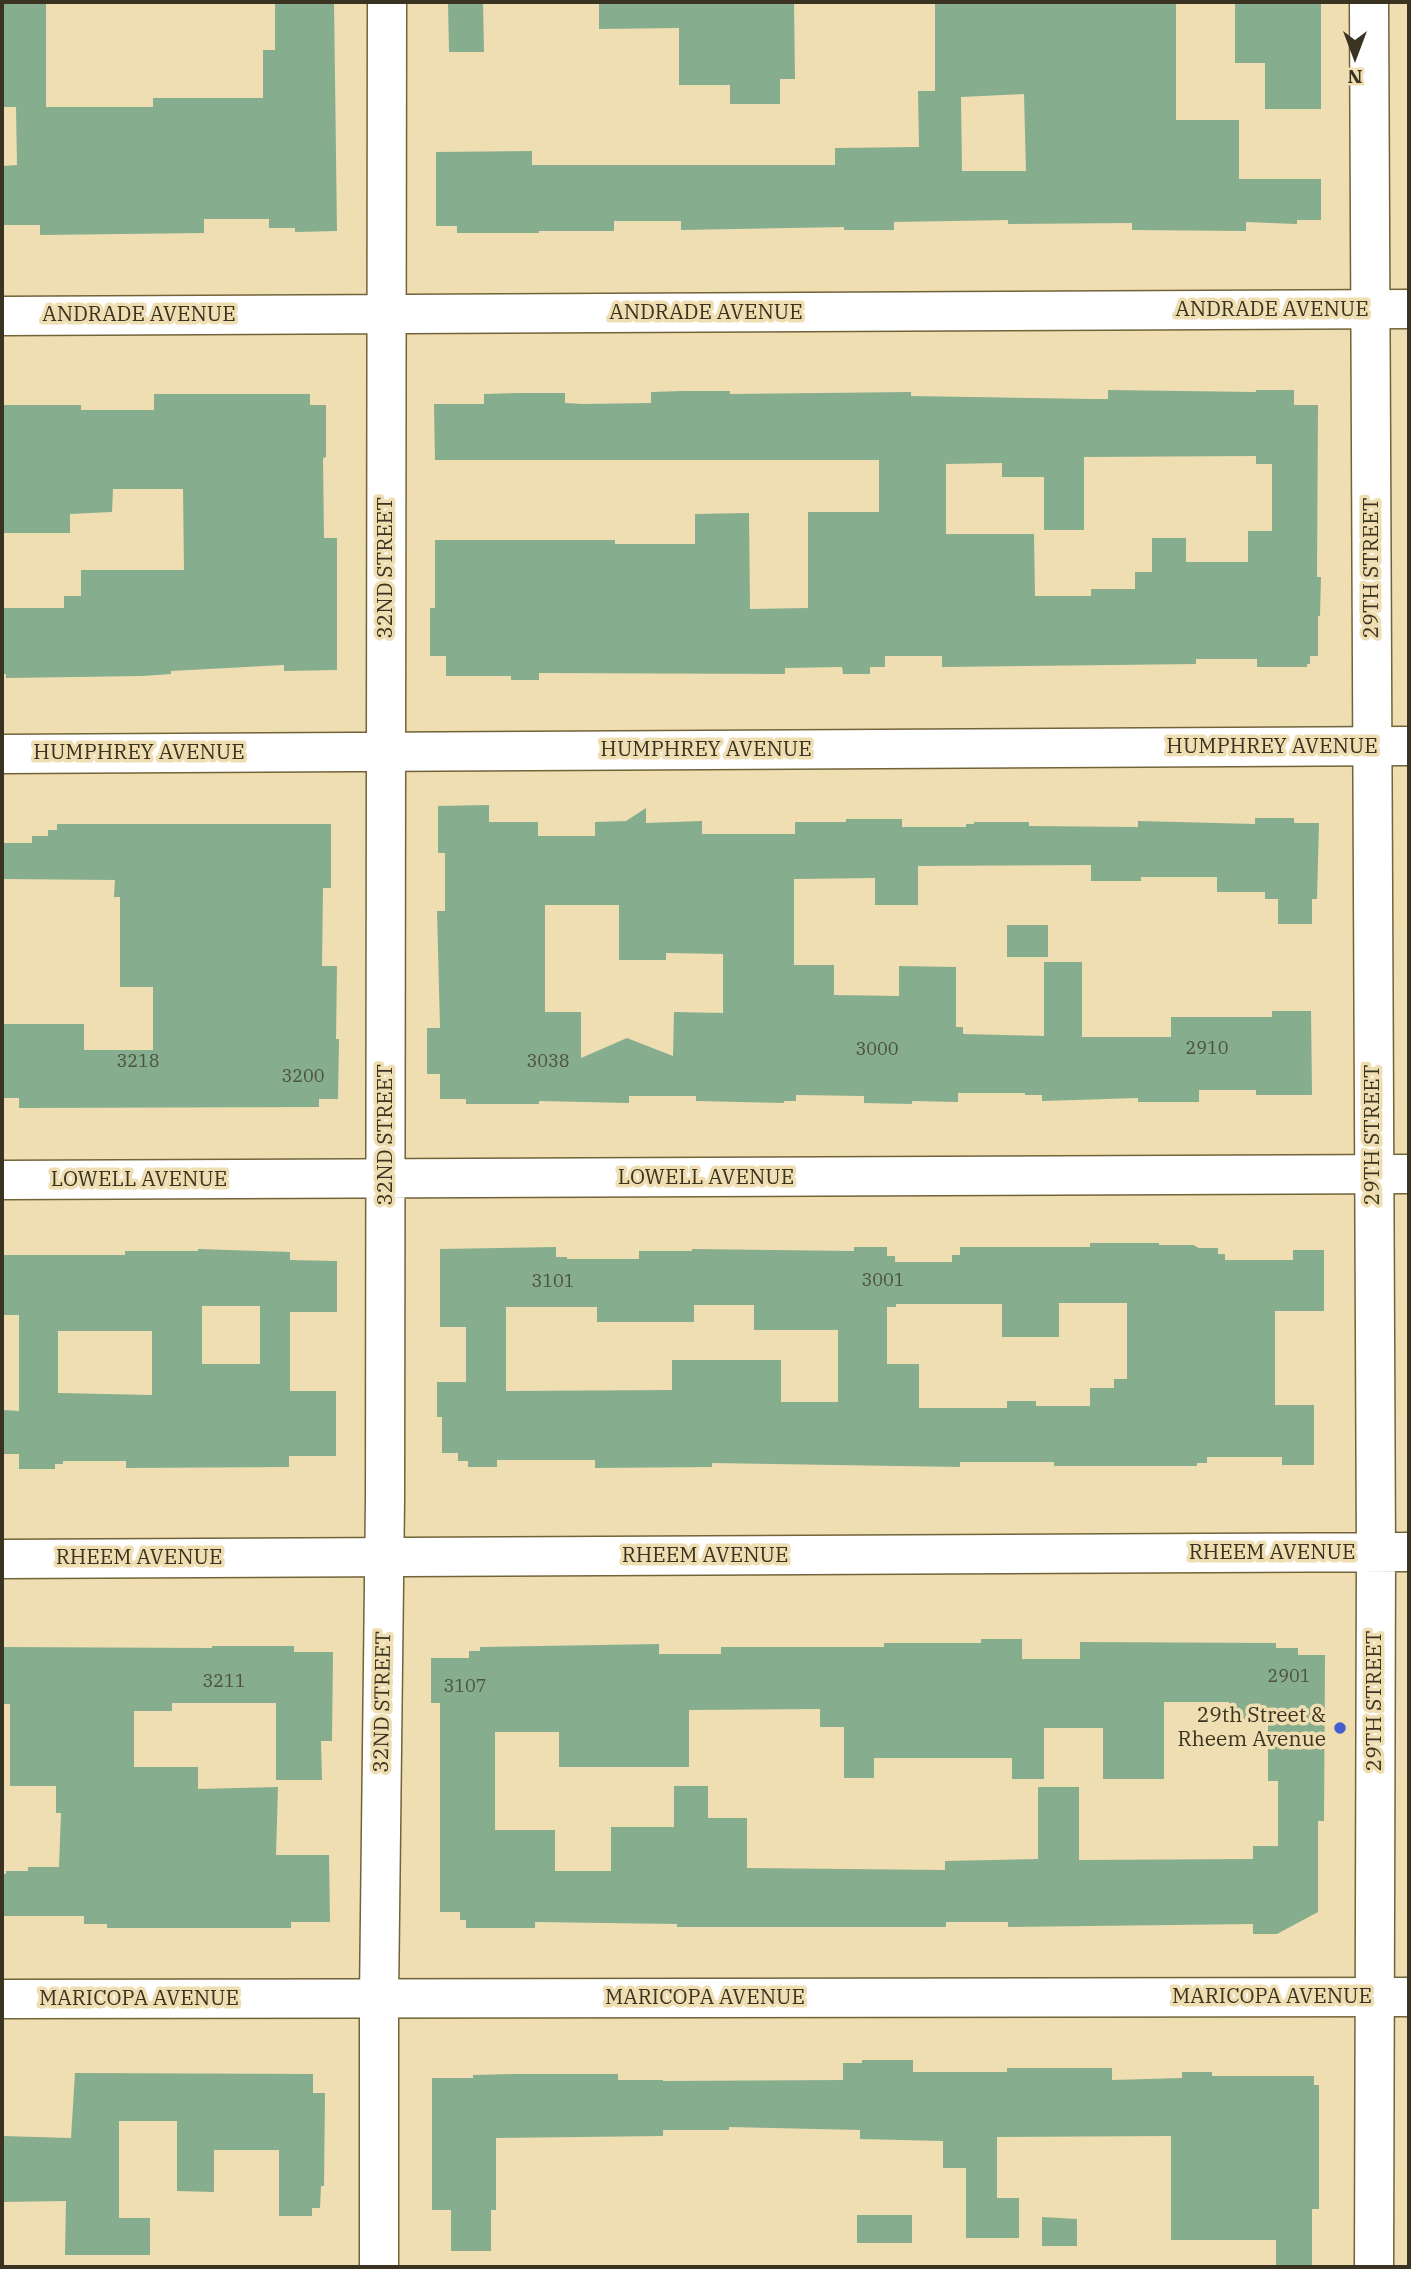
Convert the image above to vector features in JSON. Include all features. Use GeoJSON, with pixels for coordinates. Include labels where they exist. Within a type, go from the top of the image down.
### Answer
{"type":"FeatureCollection","features":[{"type":"Feature","properties":{"kind":"street","name":"32ND STREET"},"geometry":{"type":"LineString","coordinates":[[379,2267],[379,1998],[385,1557],[387,2]]}},
{"type":"Feature","properties":{"kind":"street","name":"29TH STREET"},"geometry":{"type":"LineString","coordinates":[[1369,2],[1370,309],[1391,746],[1393,1553],[1392,1997],[1374,2267]]}},
{"type":"Feature","properties":{"kind":"street","name":"ANDRADE AVENUE"},"geometry":{"type":"LineString","coordinates":[[2,316],[1409,309]]}},
{"type":"Feature","properties":{"kind":"street","name":"HUMPHREY AVENUE"},"geometry":{"type":"LineString","coordinates":[[2,754],[1391,746]]}},
{"type":"Feature","properties":{"kind":"street","name":"LOWELL AVENUE"},"geometry":{"type":"LineString","coordinates":[[2,1180],[1391,1174]]}},
{"type":"Feature","properties":{"kind":"street","name":"RHEEM AVENUE"},"geometry":{"type":"LineString","coordinates":[[2,1559],[1393,1553]]}},
{"type":"Feature","properties":{"kind":"street","name":"MARICOPA AVENUE"},"geometry":{"type":"LineString","coordinates":[[2,1999],[1392,1997]]}},
{"type":"Feature","properties":{"kind":"building"},"geometry":{"type":"Polygon","coordinates":[[[2,2],[46,2],[46,107],[153,107],[153,98],[263,98],[263,50],[275,50],[275,2],[334,2],[337,231],[295,232],[295,228],[269,228],[269,219],[204,219],[204,233],[40,235],[40,225],[2,225],[2,166],[17,165],[16,107],[2,107],[2,2]]]}},
{"type":"Feature","properties":{"kind":"building"},"geometry":{"type":"Polygon","coordinates":[[[448,2],[483,2],[484,52],[449,52],[448,2]]]}},
{"type":"Feature","properties":{"kind":"building"},"geometry":{"type":"Polygon","coordinates":[[[599,2],[794,2],[795,79],[780,79],[780,104],[730,104],[730,85],[679,85],[679,28],[599,29],[599,2]]]}},
{"type":"Feature","properties":{"kind":"building"},"geometry":{"type":"Polygon","coordinates":[[[935,2],[1176,2],[1176,120],[1239,120],[1239,179],[1321,179],[1321,220],[1297,220],[1297,224],[1246,222],[1246,231],[1132,230],[1132,223],[1008,224],[1008,220],[894,222],[894,230],[844,230],[844,227],[681,230],[681,221],[614,221],[614,231],[539,233],[457,233],[457,226],[436,226],[436,152],[532,151],[532,165],[835,165],[835,148],[919,147],[918,91],[935,91],[935,2]],[[1024,94],[961,97],[962,171],[1026,171],[1024,94]]]}},
{"type":"Feature","properties":{"kind":"building"},"geometry":{"type":"Polygon","coordinates":[[[1235,2],[1321,2],[1321,109],[1265,109],[1265,63],[1235,63],[1235,2]]]}},
{"type":"Feature","properties":{"kind":"building"},"geometry":{"type":"Polygon","coordinates":[[[1108,390],[1294,390],[1294,405],[1318,405],[1317,577],[1321,577],[1320,616],[1318,656],[1310,656],[1310,664],[1307,664],[1307,667],[1257,667],[1257,659],[1196,659],[1196,664],[942,667],[942,656],[885,656],[885,667],[870,667],[870,674],[843,674],[842,667],[785,668],[785,674],[539,673],[539,680],[511,680],[511,676],[446,676],[446,656],[430,656],[430,608],[435,608],[435,540],[615,540],[615,544],[695,544],[695,514],[749,513],[750,609],[808,608],[808,512],[879,512],[879,460],[435,460],[434,404],[484,404],[484,394],[516,393],[565,393],[565,403],[651,403],[651,392],[682,391],[730,391],[730,394],[911,392],[911,396],[1108,399],[1108,390]],[[1256,456],[1084,457],[1084,530],[1044,530],[1044,477],[1002,477],[1002,463],[946,464],[946,534],[1034,534],[1035,596],[1091,596],[1091,589],[1135,589],[1135,572],[1152,572],[1152,538],[1186,538],[1186,562],[1248,562],[1248,531],[1272,531],[1272,464],[1256,464],[1256,456]]]}},
{"type":"Feature","properties":{"kind":"building"},"geometry":{"type":"Polygon","coordinates":[[[154,394],[310,394],[310,405],[326,405],[326,457],[323,458],[324,538],[337,538],[337,670],[284,671],[284,665],[171,671],[171,674],[143,676],[6,678],[6,674],[2,674],[2,608],[64,608],[64,596],[81,596],[81,570],[184,570],[183,489],[113,489],[112,512],[70,514],[70,533],[2,533],[2,405],[81,405],[81,410],[154,410],[154,394]]]}},
{"type":"Feature","properties":{"kind":"building"},"geometry":{"type":"Polygon","coordinates":[[[489,805],[489,822],[538,822],[538,836],[595,836],[595,822],[626,821],[646,808],[646,823],[702,821],[702,834],[795,834],[795,822],[846,822],[846,819],[902,819],[902,827],[966,827],[966,824],[974,822],[1029,822],[1029,826],[1138,827],[1138,821],[1255,824],[1255,818],[1294,818],[1294,823],[1319,823],[1317,899],[1312,899],[1312,924],[1278,924],[1278,899],[1265,899],[1265,892],[1217,892],[1217,877],[1141,877],[1141,881],[1091,881],[1091,865],[918,866],[918,905],[875,905],[875,878],[794,879],[794,965],[834,965],[834,995],[899,996],[899,966],[956,967],[956,1027],[963,1027],[963,1034],[1044,1036],[1044,962],[1082,962],[1082,1037],[1171,1037],[1171,1017],[1272,1017],[1272,1011],[1311,1011],[1312,1095],[1256,1095],[1256,1090],[1199,1090],[1199,1102],[1138,1102],[1138,1098],[1042,1101],[1042,1095],[1025,1093],[958,1093],[958,1102],[912,1101],[912,1104],[864,1103],[864,1096],[796,1095],[796,1101],[784,1103],[696,1101],[696,1096],[629,1096],[629,1103],[539,1101],[539,1104],[466,1104],[466,1099],[440,1099],[440,1074],[427,1074],[427,1028],[440,1028],[437,911],[445,911],[445,853],[438,853],[438,806],[489,805]],[[545,905],[545,1012],[581,1012],[581,1058],[627,1038],[673,1056],[674,1012],[723,1013],[723,954],[666,953],[666,960],[619,960],[619,905],[545,905]]]}},
{"type":"Feature","properties":{"kind":"building"},"geometry":{"type":"Polygon","coordinates":[[[57,824],[331,824],[331,888],[323,888],[322,966],[337,966],[338,1099],[319,1099],[319,1107],[19,1108],[19,1098],[2,1098],[2,1024],[84,1024],[84,1050],[153,1050],[153,987],[120,987],[120,897],[114,897],[115,880],[2,879],[2,843],[32,843],[32,836],[48,836],[48,830],[57,830],[57,824]]]}},
{"type":"Feature","properties":{"kind":"building"},"geometry":{"type":"Polygon","coordinates":[[[1007,925],[1048,925],[1048,957],[1007,957],[1007,925]]]}},
{"type":"Feature","properties":{"kind":"building"},"geometry":{"type":"Polygon","coordinates":[[[1090,1243],[1193,1245],[1199,1248],[1218,1248],[1218,1254],[1225,1254],[1225,1260],[1293,1260],[1293,1250],[1324,1250],[1324,1311],[1275,1311],[1275,1405],[1314,1405],[1314,1465],[1282,1465],[1282,1457],[1207,1457],[1207,1463],[1197,1463],[1197,1466],[1054,1466],[1054,1462],[960,1462],[960,1467],[712,1463],[712,1467],[595,1468],[595,1460],[497,1460],[497,1467],[468,1467],[468,1461],[458,1461],[458,1453],[442,1453],[442,1417],[437,1417],[437,1382],[466,1382],[466,1327],[440,1327],[440,1249],[556,1247],[556,1257],[567,1259],[639,1259],[639,1251],[854,1251],[854,1247],[887,1247],[887,1256],[895,1256],[895,1262],[952,1262],[952,1255],[960,1255],[960,1247],[1090,1247],[1090,1243]],[[1059,1303],[1059,1337],[1002,1337],[1002,1304],[896,1304],[896,1307],[887,1307],[887,1364],[919,1364],[919,1408],[1007,1408],[1007,1401],[1036,1401],[1036,1406],[1090,1406],[1090,1388],[1114,1388],[1114,1379],[1127,1379],[1127,1303],[1059,1303]],[[694,1305],[694,1322],[597,1322],[597,1307],[506,1307],[506,1391],[672,1390],[672,1360],[781,1360],[781,1402],[838,1402],[838,1330],[754,1330],[754,1305],[694,1305]]]}},
{"type":"Feature","properties":{"kind":"building"},"geometry":{"type":"Polygon","coordinates":[[[125,1251],[290,1252],[290,1260],[337,1261],[337,1312],[290,1312],[290,1391],[336,1391],[336,1456],[289,1456],[289,1467],[126,1468],[126,1461],[63,1461],[63,1464],[55,1464],[55,1469],[19,1469],[19,1454],[2,1454],[2,1410],[19,1411],[19,1315],[2,1315],[2,1255],[125,1255],[125,1251]],[[202,1306],[202,1364],[260,1364],[260,1306],[202,1306]],[[58,1331],[58,1393],[152,1395],[152,1331],[58,1331]]]}},
{"type":"Feature","properties":{"kind":"building"},"geometry":{"type":"Polygon","coordinates":[[[981,1639],[1022,1639],[1022,1659],[1080,1659],[1080,1642],[1276,1643],[1276,1648],[1298,1648],[1298,1655],[1325,1655],[1324,1821],[1318,1821],[1318,1912],[1277,1934],[1253,1934],[1253,1924],[1008,1927],[1008,1922],[946,1922],[946,1927],[677,1927],[677,1924],[535,1922],[535,1928],[466,1928],[466,1920],[460,1920],[460,1912],[440,1912],[440,1703],[431,1703],[431,1658],[469,1658],[469,1651],[480,1651],[480,1647],[659,1644],[659,1654],[721,1654],[721,1647],[884,1647],[884,1643],[981,1643],[981,1639]],[[1164,1702],[1164,1779],[1103,1779],[1103,1728],[1044,1728],[1044,1779],[1012,1779],[1012,1758],[874,1758],[874,1778],[844,1778],[844,1727],[820,1727],[820,1709],[689,1710],[689,1767],[559,1767],[559,1732],[495,1732],[495,1830],[555,1830],[555,1871],[611,1871],[611,1827],[674,1827],[674,1786],[708,1786],[708,1818],[747,1818],[747,1868],[945,1870],[945,1861],[1038,1859],[1038,1787],[1079,1787],[1079,1860],[1253,1859],[1253,1846],[1278,1846],[1278,1781],[1268,1781],[1268,1722],[1229,1722],[1229,1702],[1164,1702]]]}},
{"type":"Feature","properties":{"kind":"building"},"geometry":{"type":"Polygon","coordinates":[[[294,1646],[294,1652],[333,1652],[332,1741],[321,1741],[322,1780],[276,1780],[276,1703],[172,1703],[172,1711],[134,1711],[134,1767],[198,1767],[198,1789],[278,1787],[276,1855],[329,1855],[330,1922],[291,1922],[291,1928],[107,1928],[107,1924],[84,1924],[84,1916],[2,1916],[2,1874],[6,1874],[6,1871],[28,1871],[28,1867],[59,1867],[61,1813],[56,1813],[56,1786],[10,1786],[10,1704],[2,1704],[2,1647],[294,1646]]]}},
{"type":"Feature","properties":{"kind":"building"},"geometry":{"type":"Polygon","coordinates":[[[862,2060],[913,2060],[913,2072],[1007,2072],[1007,2068],[1112,2068],[1112,2080],[1182,2078],[1182,2072],[1212,2072],[1212,2076],[1314,2076],[1314,2085],[1319,2085],[1319,2209],[1312,2209],[1312,2267],[1276,2267],[1276,2240],[1171,2240],[1171,2136],[997,2137],[997,2198],[1019,2198],[1019,2238],[966,2238],[966,2168],[943,2168],[943,2141],[860,2139],[860,2130],[729,2127],[729,2130],[663,2130],[663,2136],[496,2138],[496,2210],[491,2210],[491,2251],[451,2251],[451,2210],[432,2210],[432,2078],[512,2074],[618,2074],[618,2080],[843,2080],[843,2063],[862,2063],[862,2060]]]}},
{"type":"Feature","properties":{"kind":"building"},"geometry":{"type":"Polygon","coordinates":[[[75,2073],[313,2074],[313,2093],[325,2093],[324,2186],[321,2186],[320,2208],[312,2208],[312,2216],[279,2216],[279,2150],[214,2150],[214,2192],[177,2191],[177,2121],[119,2121],[119,2218],[150,2218],[150,2255],[65,2255],[66,2201],[2,2202],[2,2136],[71,2138],[75,2073]]]}},
{"type":"Feature","properties":{"kind":"building"},"geometry":{"type":"Polygon","coordinates":[[[857,2215],[912,2215],[912,2243],[857,2243],[857,2215]]]}},
{"type":"Feature","properties":{"kind":"building"},"geometry":{"type":"Polygon","coordinates":[[[1042,2217],[1077,2219],[1077,2246],[1042,2246],[1042,2217]]]}},
{"type":"Feature","properties":{"kind":"place","name":"29th Street & Rheem Avenue"},"geometry":{"type":"Point","coordinates":[1340,1728]}}]}
